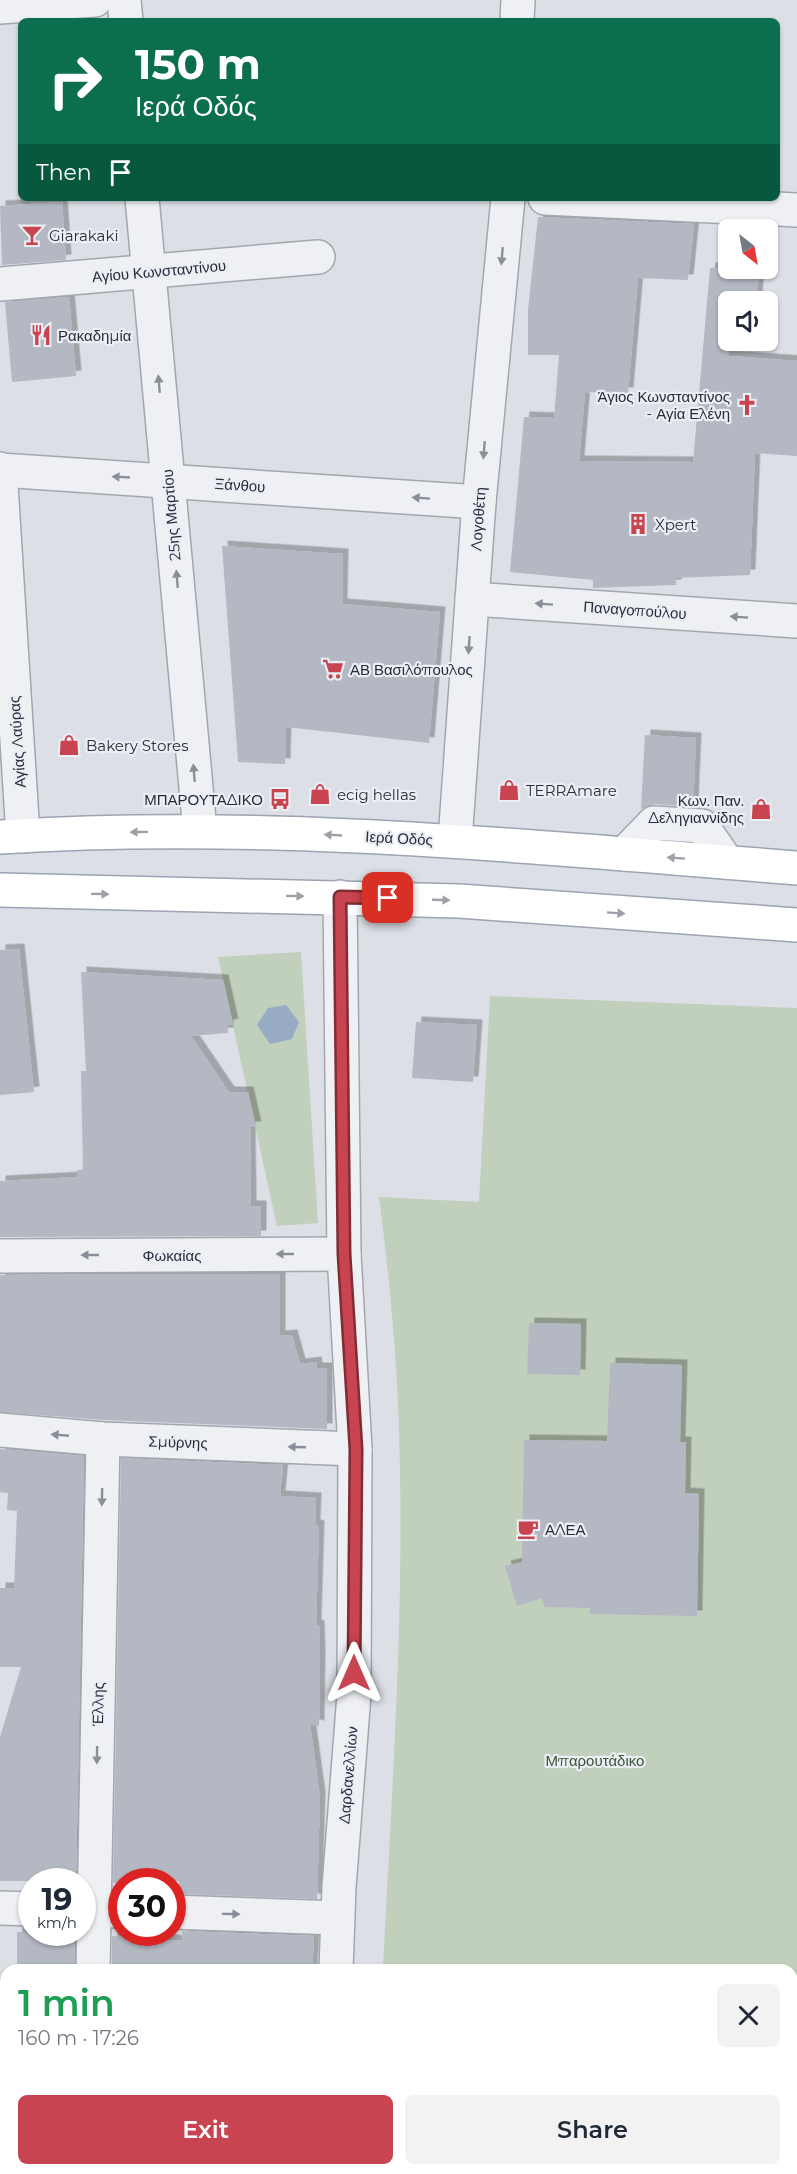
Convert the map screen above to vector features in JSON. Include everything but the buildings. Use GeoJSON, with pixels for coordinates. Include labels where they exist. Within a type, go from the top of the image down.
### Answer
{"type":"FeatureCollection","features":[{"type":"Feature","properties":{"kind":"main road","name":"Ιερά Οδός"},"geometry":{"type":"LineString","coordinates":[[12,837],[279,831],[797,867]]}},
{"type":"Feature","properties":{"kind":"main road"},"geometry":{"type":"LineString","coordinates":[[0,890],[41,893],[459,901],[797,925]]}},
{"type":"Feature","properties":{"kind":"main road"},"geometry":{"type":"LineString","coordinates":[[0,904],[41,893]]}},
{"type":"Feature","properties":{"kind":"street"},"geometry":{"type":"LineString","coordinates":[[0,6],[95,0]]}},
{"type":"Feature","properties":{"kind":"street"},"geometry":{"type":"LineString","coordinates":[[124,0],[126,18]]}},
{"type":"Feature","properties":{"kind":"street"},"geometry":{"type":"LineString","coordinates":[[517,18],[518,0]]}},
{"type":"Feature","properties":{"kind":"street","name":"25ης Μαρτίου"},"geometry":{"type":"LineString","coordinates":[[142,201],[200,831]]}},
{"type":"Feature","properties":{"kind":"street","name":"Λογοθέτη"},"geometry":{"type":"LineString","coordinates":[[455,842],[479,502],[508,201]]}},
{"type":"Feature","properties":{"kind":"street"},"geometry":{"type":"LineString","coordinates":[[608,201],[797,210]]}},
{"type":"Feature","properties":{"kind":"street","name":"Αγίου Κωνσταντίνου"},"geometry":{"type":"LineString","coordinates":[[0,284],[149,273],[318,256]]}},
{"type":"Feature","properties":{"kind":"street","name":"Ξάνθου"},"geometry":{"type":"LineString","coordinates":[[0,470],[479,502]]}},
{"type":"Feature","properties":{"kind":"street","name":"Αγίας Λαύρας"},"geometry":{"type":"LineString","coordinates":[[0,470],[12,837]]}},
{"type":"Feature","properties":{"kind":"street","name":"Παναγοπούλου"},"geometry":{"type":"LineString","coordinates":[[472,599],[797,621]]}},
{"type":"Feature","properties":{"kind":"street","name":"Δαρδανελλίων"},"geometry":{"type":"LineString","coordinates":[[336,1964],[337,1918],[354,1695],[356,1449],[344,1254],[340,897]]}},
{"type":"Feature","properties":{"kind":"street","name":"Φωκαίας"},"geometry":{"type":"LineString","coordinates":[[0,1256],[344,1254]]}},
{"type":"Feature","properties":{"kind":"street","name":"Σμύρνης"},"geometry":{"type":"LineString","coordinates":[[0,1430],[103,1439],[356,1449]]}},
{"type":"Feature","properties":{"kind":"street","name":"Έλλης"},"geometry":{"type":"LineString","coordinates":[[94,1964],[99,1911],[103,1439]]}},
{"type":"Feature","properties":{"kind":"street"},"geometry":{"type":"LineString","coordinates":[[0,1908],[18,1909]]}},
{"type":"Feature","properties":{"kind":"street"},"geometry":{"type":"LineString","coordinates":[[186,1913],[337,1918]]}},
{"type":"Feature","properties":{"kind":"green space"},"geometry":{"type":"Polygon","coordinates":[[[301,952],[318,1223],[277,1226],[218,957],[301,952]]]}},
{"type":"Feature","properties":{"kind":"green space","name":"Μπαρουτάδικο"},"geometry":{"type":"Polygon","coordinates":[[[490,996],[797,1008],[797,1964],[383,1964],[396,1721],[400,1534],[396,1369],[391,1300],[379,1197],[479,1202],[490,996]]]}},
{"type":"Feature","properties":{"kind":"water"},"geometry":{"type":"Polygon","coordinates":[[[286,1005],[299,1022],[292,1039],[270,1044],[257,1025],[268,1008],[286,1005]]]}},
{"type":"Feature","properties":{"kind":"place","name":"Giarakaki"},"geometry":{"type":"Point","coordinates":[32,235]}},
{"type":"Feature","properties":{"kind":"place","name":"Ρακαδημία"},"geometry":{"type":"Point","coordinates":[41,335]}},
{"type":"Feature","properties":{"kind":"place","name":"Άγιος Κωνσταντίνος - Αγία Ελένη"},"geometry":{"type":"Point","coordinates":[747,405]}},
{"type":"Feature","properties":{"kind":"place","name":"Xpert"},"geometry":{"type":"Point","coordinates":[638,524]}},
{"type":"Feature","properties":{"kind":"place","name":"ΑΒ Βασιλόπουλος"},"geometry":{"type":"Point","coordinates":[333,669]}},
{"type":"Feature","properties":{"kind":"place","name":"Bakery Stores"},"geometry":{"type":"Point","coordinates":[69,745]}},
{"type":"Feature","properties":{"kind":"place","name":"TERRAmare"},"geometry":{"type":"Point","coordinates":[509,790]}},
{"type":"Feature","properties":{"kind":"place","name":"ecig hellas"},"geometry":{"type":"Point","coordinates":[320,794]}},
{"type":"Feature","properties":{"kind":"place","name":"ΜΠΑΡΟΥΤΑΔΙΚΟ"},"geometry":{"type":"Point","coordinates":[280,799]}},
{"type":"Feature","properties":{"kind":"place","name":"Κων. Παν. Δεληγιαννίδης"},"geometry":{"type":"Point","coordinates":[761,809]}},
{"type":"Feature","properties":{"kind":"place","name":"ΑΛΕΑ"},"geometry":{"type":"Point","coordinates":[528,1529]}},
{"type":"Feature","properties":{"kind":"route"},"geometry":{"type":"LineString","coordinates":[[354,1673],[356,1449],[344,1254],[340,897],[388,898]]}}]}
